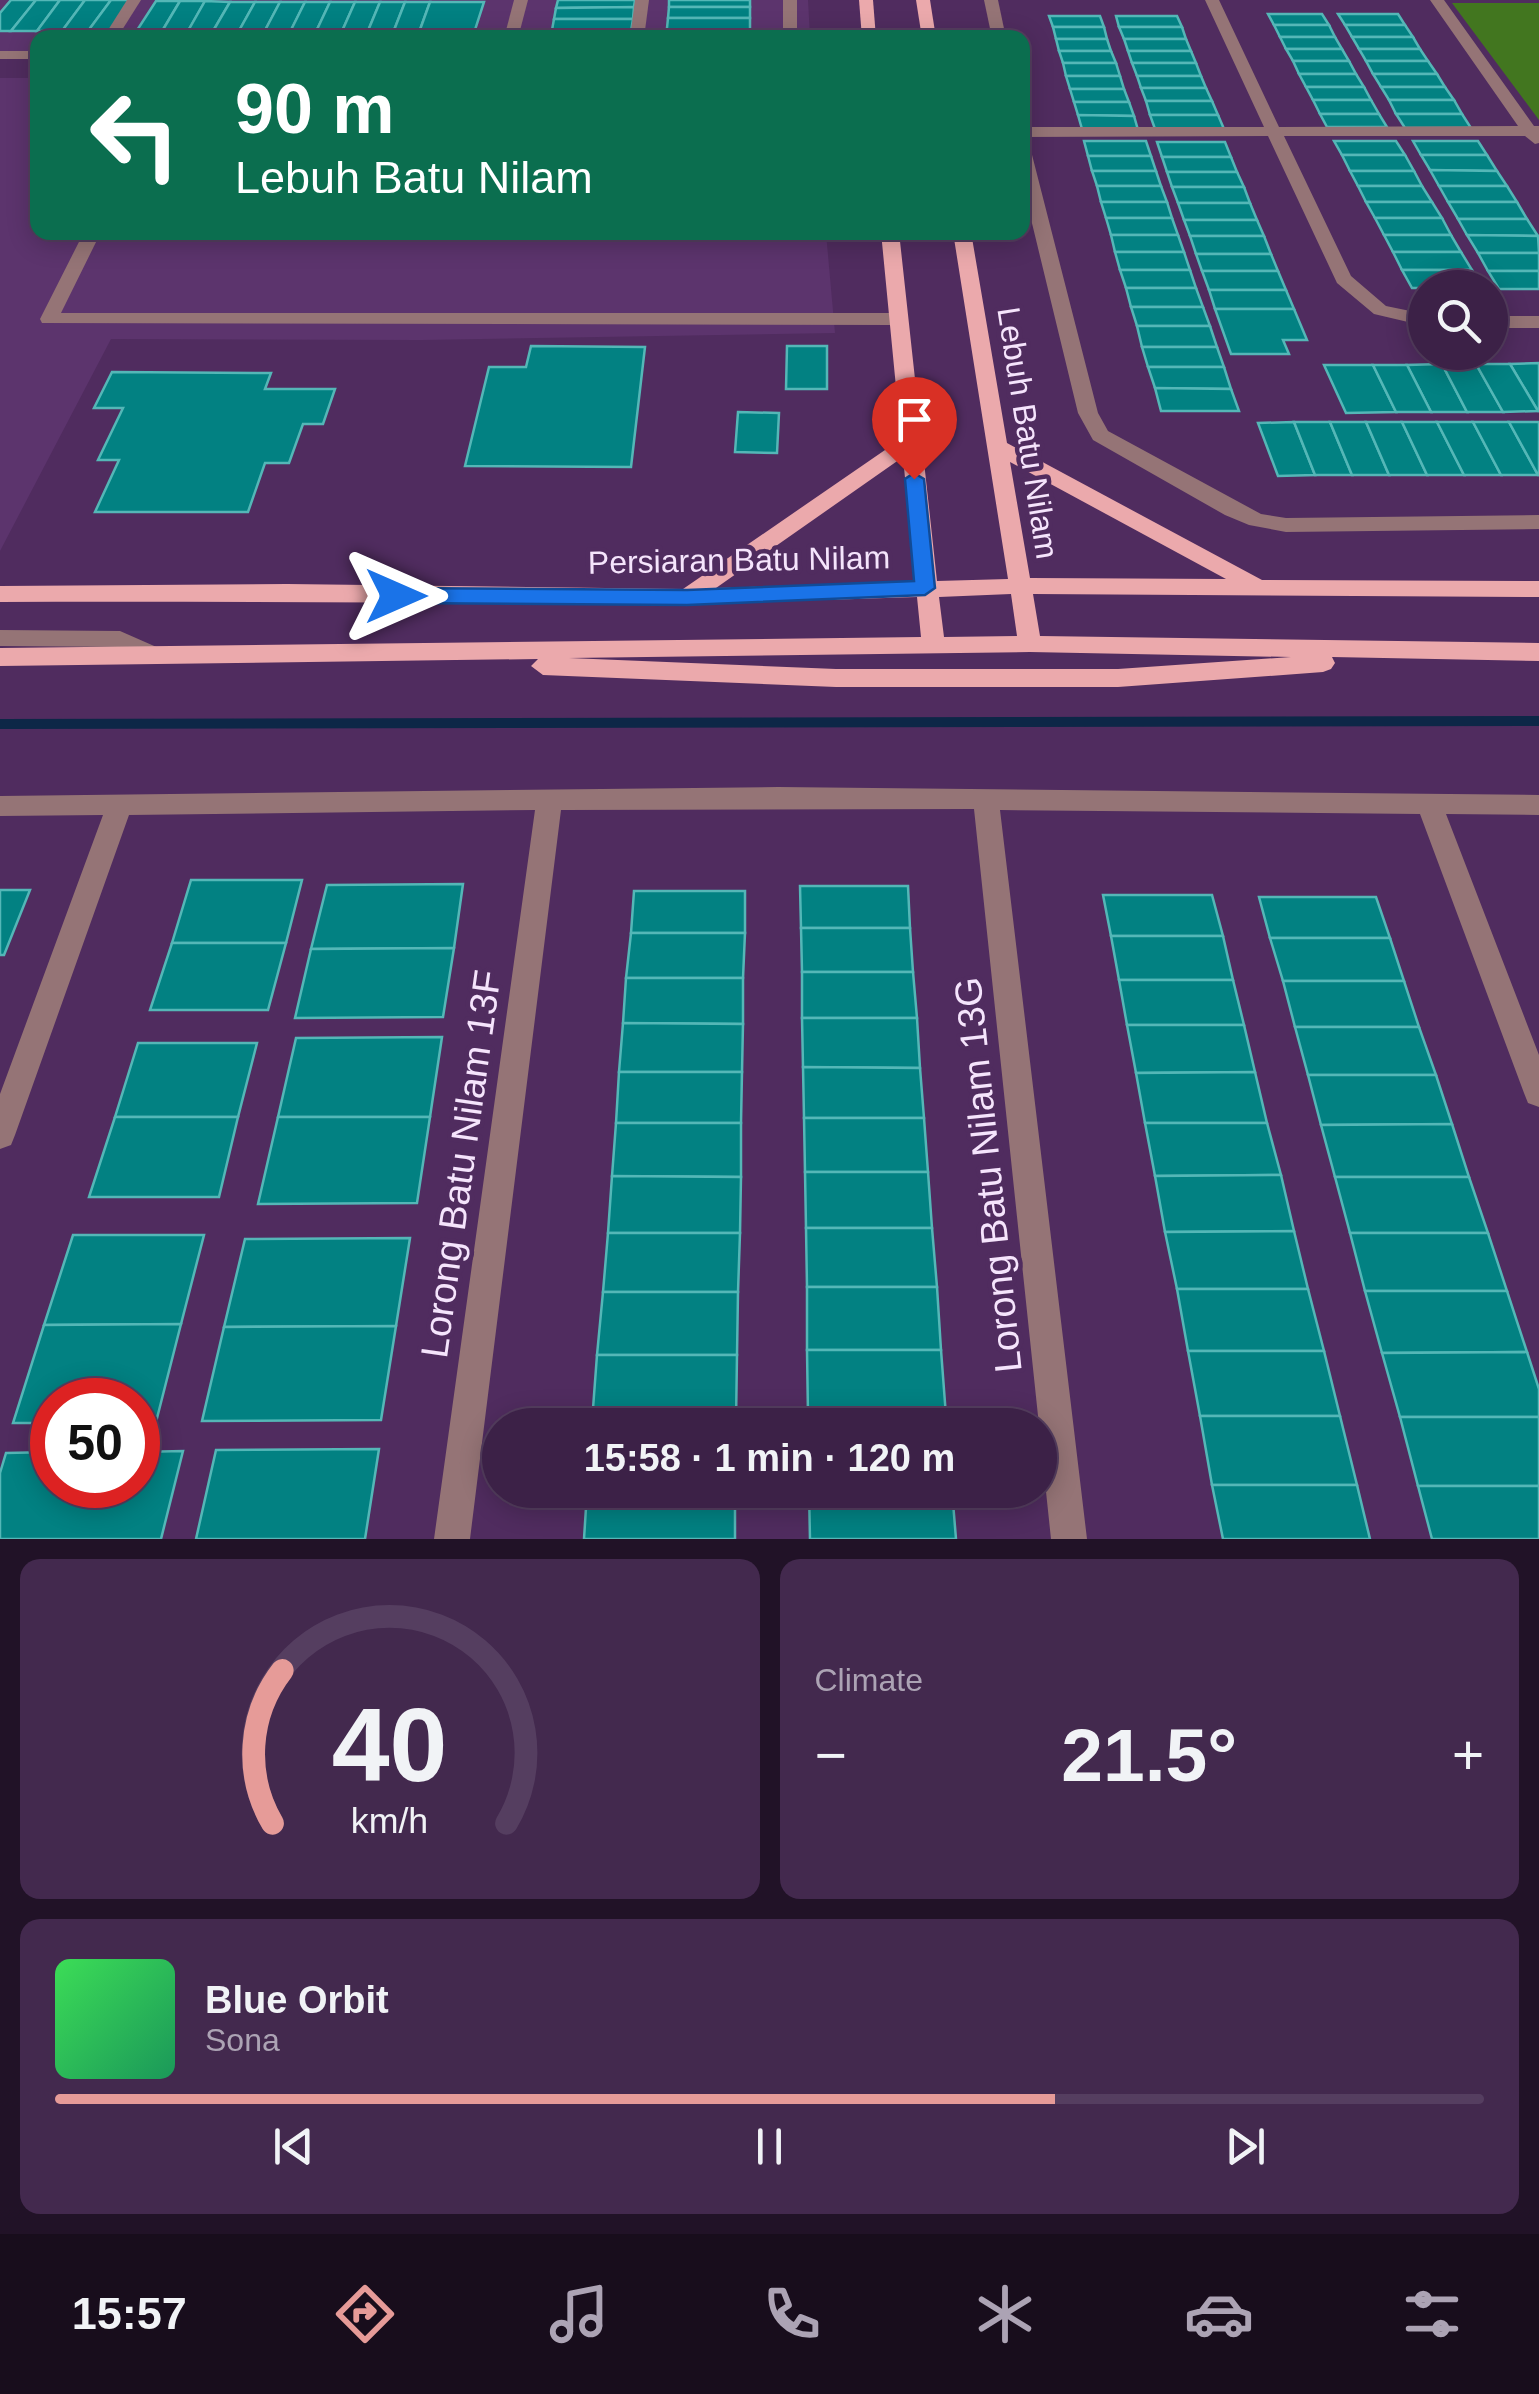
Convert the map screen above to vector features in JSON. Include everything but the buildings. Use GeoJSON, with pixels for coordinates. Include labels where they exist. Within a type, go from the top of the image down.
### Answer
{"type":"FeatureCollection","features":[{"type":"Feature","properties":{"kind":"main road"},"geometry":{"type":"LineString","coordinates":[[866,0],[868,30]]}},
{"type":"Feature","properties":{"kind":"main road"},"geometry":{"type":"LineString","coordinates":[[923,0],[928,30]]}},
{"type":"Feature","properties":{"kind":"main road"},"geometry":{"type":"LineString","coordinates":[[891,240],[933,646]]}},
{"type":"Feature","properties":{"kind":"main road","name":"Lebuh Batu Nilam"},"geometry":{"type":"LineString","coordinates":[[963,240],[1030,644]]}},
{"type":"Feature","properties":{"kind":"main road"},"geometry":{"type":"LineString","coordinates":[[687,597],[911,442]]}},
{"type":"Feature","properties":{"kind":"main road"},"geometry":{"type":"LineString","coordinates":[[999,447],[1262,589]]}},
{"type":"Feature","properties":{"kind":"main road","name":"Persiaran Batu Nilam"},"geometry":{"type":"LineString","coordinates":[[0,594],[286,592],[687,597],[1019,586],[1539,589]]}},
{"type":"Feature","properties":{"kind":"main road"},"geometry":{"type":"LineString","coordinates":[[0,657],[1030,644],[1539,652]]}},
{"type":"Feature","properties":{"kind":"main road"},"geometry":{"type":"LineString","coordinates":[[294,654],[836,678],[1118,678],[1498,651]]}},
{"type":"Feature","properties":{"kind":"street"},"geometry":{"type":"LineString","coordinates":[[115,30],[134,0]]}},
{"type":"Feature","properties":{"kind":"street"},"geometry":{"type":"LineString","coordinates":[[513,30],[521,0]]}},
{"type":"Feature","properties":{"kind":"street"},"geometry":{"type":"LineString","coordinates":[[638,30],[642,0]]}},
{"type":"Feature","properties":{"kind":"street"},"geometry":{"type":"LineString","coordinates":[[790,0],[790,30]]}},
{"type":"Feature","properties":{"kind":"street"},"geometry":{"type":"LineString","coordinates":[[991,0],[997,30]]}},
{"type":"Feature","properties":{"kind":"street"},"geometry":{"type":"LineString","coordinates":[[1212,0],[1343,280],[1380,310],[1408,316]]}},
{"type":"Feature","properties":{"kind":"street"},"geometry":{"type":"LineString","coordinates":[[1437,0],[1536,136]]}},
{"type":"Feature","properties":{"kind":"street"},"geometry":{"type":"LineString","coordinates":[[0,54],[30,55]]}},
{"type":"Feature","properties":{"kind":"street"},"geometry":{"type":"LineString","coordinates":[[1030,132],[1536,136]]}},
{"type":"Feature","properties":{"kind":"street"},"geometry":{"type":"LineString","coordinates":[[1030,179],[1091,423],[1100,434],[1257,520],[1286,526],[1539,522]]}},
{"type":"Feature","properties":{"kind":"street"},"geometry":{"type":"LineString","coordinates":[[89,240],[49,319],[900,319]]}},
{"type":"Feature","properties":{"kind":"street"},"geometry":{"type":"LineString","coordinates":[[1508,322],[1539,322]]}},
{"type":"Feature","properties":{"kind":"street"},"geometry":{"type":"LineString","coordinates":[[0,638],[120,639],[154,655]]}},
{"type":"Feature","properties":{"kind":"street"},"geometry":{"type":"LineString","coordinates":[[0,806],[778,798],[1539,805]]}},
{"type":"Feature","properties":{"kind":"street","name":"Lorong Batu Nilam 13F"},"geometry":{"type":"LineString","coordinates":[[452,1539],[550,800]]}},
{"type":"Feature","properties":{"kind":"street","name":"Lorong Batu Nilam 13G"},"geometry":{"type":"LineString","coordinates":[[986,801],[1069,1539]]}},
{"type":"Feature","properties":{"kind":"street"},"geometry":{"type":"LineString","coordinates":[[0,1135],[119,806]]}},
{"type":"Feature","properties":{"kind":"street"},"geometry":{"type":"LineString","coordinates":[[1430,806],[1539,1093]]}},
{"type":"Feature","properties":{"kind":"shaded area"},"geometry":{"type":"Polygon","coordinates":[[[0,0],[808,0],[810,30],[30,30],[30,58],[0,58],[0,0]]]}},
{"type":"Feature","properties":{"kind":"shaded area"},"geometry":{"type":"Polygon","coordinates":[[[0,78],[30,78],[30,240],[827,240],[835,333],[421,340],[111,339],[0,551],[0,78]]]}},
{"type":"Feature","properties":{"kind":"green space"},"geometry":{"type":"Polygon","coordinates":[[[1452,3],[1539,3],[1539,120],[1452,3]]]}},
{"type":"Feature","properties":{"kind":"waterway"},"geometry":{"type":"LineString","coordinates":[[0,724],[1539,721]]}},
{"type":"Feature","properties":{"kind":"route"},"geometry":{"type":"LineString","coordinates":[[396,596],[687,597],[925,588],[914,479]]}}]}
